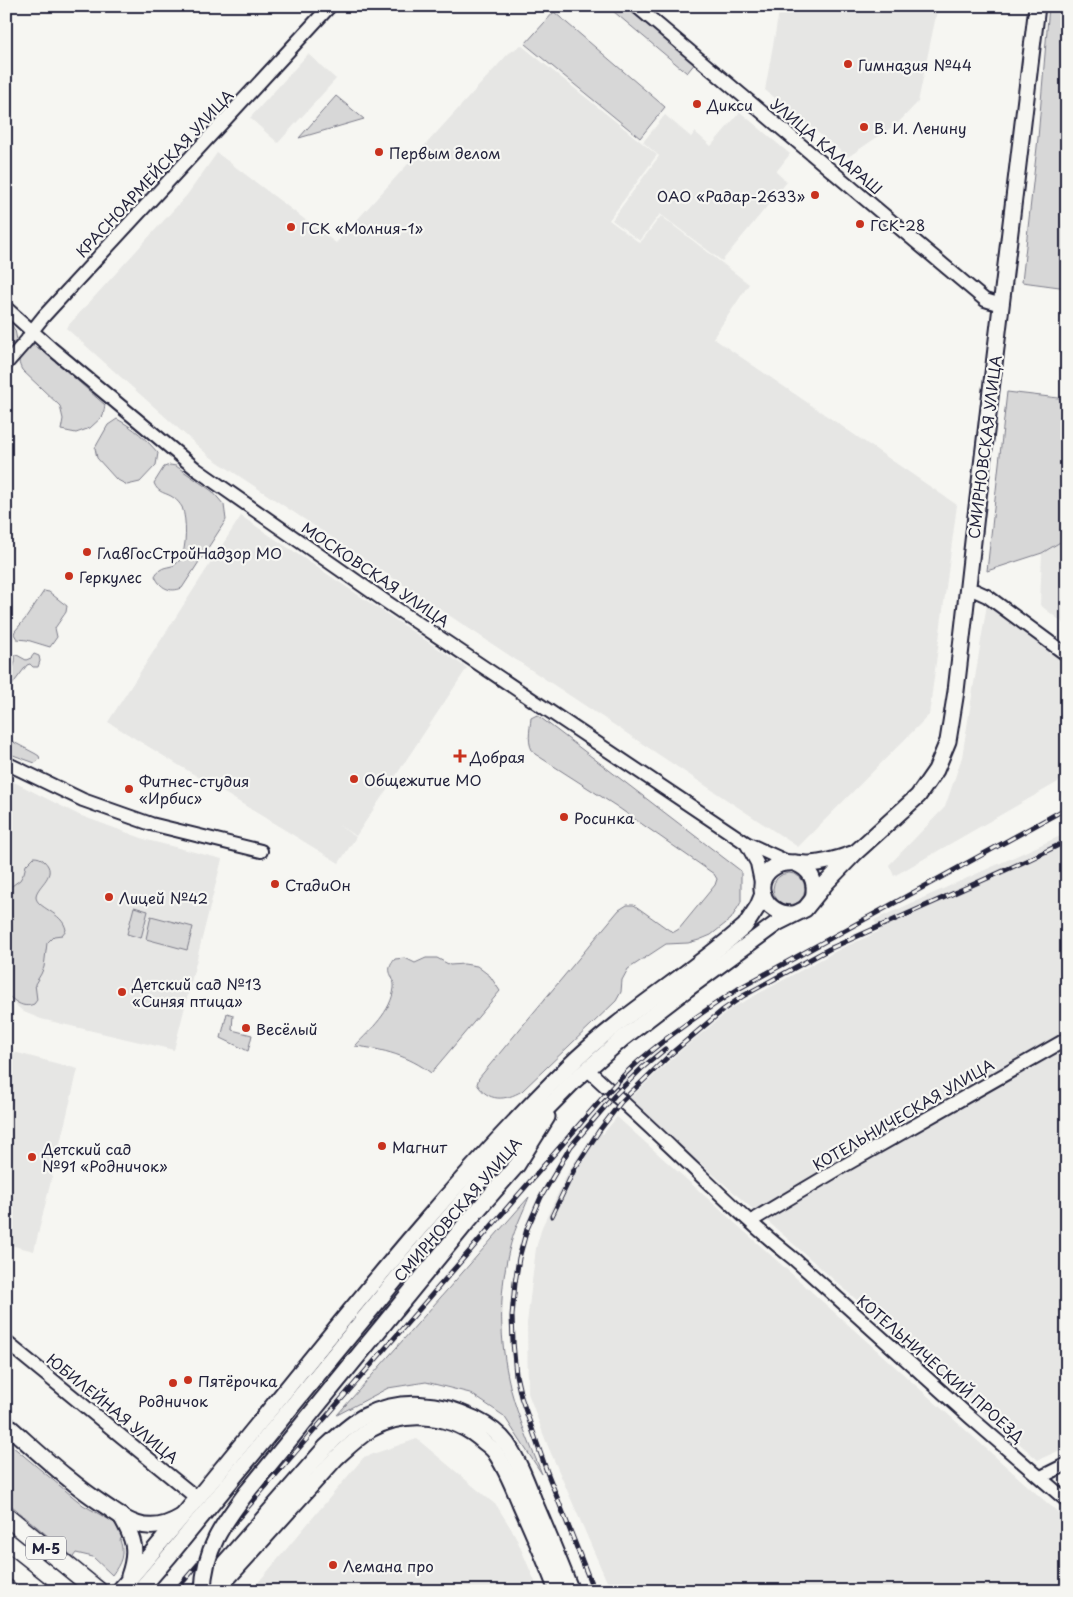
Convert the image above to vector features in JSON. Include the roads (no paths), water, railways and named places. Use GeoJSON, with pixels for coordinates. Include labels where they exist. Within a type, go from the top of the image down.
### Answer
{"type":"FeatureCollection","features":[{"type":"Feature","properties":{"kind":"highway","name":"М-5"},"geometry":{"type":"LineString","coordinates":[[6,1516],[92,1586]]}},
{"type":"Feature","properties":{"kind":"highway","name":"М-5"},"geometry":{"type":"LineString","coordinates":[[6,1564],[40,1591]]}},
{"type":"Feature","properties":{"kind":"main road","name":"СМИРНОВСКАЯ УЛИЦА"},"geometry":{"type":"LineString","coordinates":[[165,1550],[506,1150],[562,1092],[622,1039],[687,989],[777,923],[805,909],[855,853],[918,796],[936,770],[948,742],[968,590],[1037,6]]}},
{"type":"Feature","properties":{"kind":"main road","name":"СМИРНОВСКАЯ УЛИЦА"},"geometry":{"type":"LineString","coordinates":[[165,1550],[184,1515],[329,1336],[496,1141],[587,1049],[744,926],[758,906],[766,875],[770,870],[776,866],[792,863],[824,862],[855,853]]}},
{"type":"Feature","properties":{"kind":"main road"},"geometry":{"type":"LineString","coordinates":[[792,863],[806,870],[813,880],[815,892],[813,898]]}},
{"type":"Feature","properties":{"kind":"main road"},"geometry":{"type":"LineString","coordinates":[[763,891],[769,906],[774,910],[786,915],[793,914]]}},
{"type":"Feature","properties":{"kind":"main road"},"geometry":{"type":"LineString","coordinates":[[202,1591],[204,1569],[215,1539],[247,1492],[468,1221],[517,1165],[562,1092]]}},
{"type":"Feature","properties":{"kind":"main road"},"geometry":{"type":"LineString","coordinates":[[202,1591],[326,1447],[346,1429],[365,1416],[403,1404],[448,1407],[488,1425],[506,1443],[529,1489],[572,1591]]}},
{"type":"Feature","properties":{"kind":"main road"},"geometry":{"type":"LineString","coordinates":[[216,1591],[336,1458],[354,1441],[371,1429],[390,1421],[408,1417],[428,1417],[462,1427],[478,1436],[494,1451],[507,1472],[557,1591]]}},
{"type":"Feature","properties":{"kind":"main road"},"geometry":{"type":"LineString","coordinates":[[6,1424],[78,1487],[136,1524],[161,1526],[184,1515]]}},
{"type":"Feature","properties":{"kind":"main road"},"geometry":{"type":"LineString","coordinates":[[122,1516],[134,1546],[129,1587]]}},
{"type":"Feature","properties":{"kind":"main road"},"geometry":{"type":"LineString","coordinates":[[129,1587],[165,1550]]}},
{"type":"Feature","properties":{"kind":"street","name":"КРАСНОАРМЕЙСКАЯ УЛИЦА"},"geometry":{"type":"LineString","coordinates":[[6,364],[27,340],[32,331],[168,180],[330,6]]}},
{"type":"Feature","properties":{"kind":"street","name":"УЛИЦА КАЛАРАШ"},"geometry":{"type":"LineString","coordinates":[[636,6],[985,300],[1001,305]]}},
{"type":"Feature","properties":{"kind":"street","name":"МОСКОВСКАЯ УЛИЦА"},"geometry":{"type":"LineString","coordinates":[[6,308],[196,469],[385,601],[746,843],[792,863]]}},
{"type":"Feature","properties":{"kind":"street"},"geometry":{"type":"LineString","coordinates":[[968,590],[987,596],[1067,655]]}},
{"type":"Feature","properties":{"kind":"street"},"geometry":{"type":"LineString","coordinates":[[6,763],[83,800],[152,824],[261,851]]}},
{"type":"Feature","properties":{"kind":"street","name":"МОСКОВСКАЯ УЛИЦА"},"geometry":{"type":"LineString","coordinates":[[746,843],[757,863],[763,891]]}},
{"type":"Feature","properties":{"kind":"street","name":"КОТЕЛЬНИЧЕСКАЯ УЛИЦА"},"geometry":{"type":"LineString","coordinates":[[756,1218],[1067,1039]]}},
{"type":"Feature","properties":{"kind":"street","name":"КОТЕЛЬНИЧЕСКИЙ ПРОЕЗД"},"geometry":{"type":"LineString","coordinates":[[587,1069],[720,1196],[794,1259],[1067,1501]]}},
{"type":"Feature","properties":{"kind":"street","name":"КОТЕЛЬНИЧЕСКИЙ ПРОЕЗД"},"geometry":{"type":"LineString","coordinates":[[676,1152],[725,1190],[756,1218],[794,1259]]}},
{"type":"Feature","properties":{"kind":"street","name":"ЮБИЛЕЙНАЯ УЛИЦА"},"geometry":{"type":"LineString","coordinates":[[6,1342],[198,1499]]}},
{"type":"Feature","properties":{"kind":"street"},"geometry":{"type":"LineString","coordinates":[[1041,1477],[1067,1464]]}},
{"type":"Feature","properties":{"kind":"railway"},"geometry":{"type":"LineString","coordinates":[[175,1591],[601,1100],[639,1061],[687,1023],[738,989],[1067,808]]}},
{"type":"Feature","properties":{"kind":"railway"},"geometry":{"type":"LineString","coordinates":[[552,1216],[575,1168],[621,1102],[672,1053],[723,1010],[743,996],[829,949],[1067,841]]}},
{"type":"Feature","properties":{"kind":"railway"},"geometry":{"type":"LineString","coordinates":[[594,1591],[547,1472],[521,1397],[516,1375],[513,1342],[512,1316],[515,1283],[519,1258],[527,1229],[541,1197],[571,1146],[615,1095],[642,1068],[665,1049]]}},
{"type":"Feature","properties":{"kind":"place","name":"Гимназия №44"},"geometry":{"type":"Point","coordinates":[848,64]}},
{"type":"Feature","properties":{"kind":"place","name":"Дикси"},"geometry":{"type":"Point","coordinates":[697,104]}},
{"type":"Feature","properties":{"kind":"place","name":"В. И. Ленину"},"geometry":{"type":"Point","coordinates":[864,127]}},
{"type":"Feature","properties":{"kind":"place","name":"Первым делом"},"geometry":{"type":"Point","coordinates":[379,152]}},
{"type":"Feature","properties":{"kind":"place","name":"ОАО «Радар-2633»"},"geometry":{"type":"Point","coordinates":[815,195]}},
{"type":"Feature","properties":{"kind":"place","name":"ГСК-28"},"geometry":{"type":"Point","coordinates":[860,224]}},
{"type":"Feature","properties":{"kind":"place","name":"ГСК «Молния-1»"},"geometry":{"type":"Point","coordinates":[291,227]}},
{"type":"Feature","properties":{"kind":"place","name":"ГлавГосСтройНадзор МО"},"geometry":{"type":"Point","coordinates":[87,552]}},
{"type":"Feature","properties":{"kind":"place","name":"Геркулес"},"geometry":{"type":"Point","coordinates":[69,576]}},
{"type":"Feature","properties":{"kind":"place","name":"Добрая"},"geometry":{"type":"Point","coordinates":[460,756]}},
{"type":"Feature","properties":{"kind":"place","name":"Общежитие МО"},"geometry":{"type":"Point","coordinates":[354,779]}},
{"type":"Feature","properties":{"kind":"place","name":"Фитнес-студия «Ирбис»"},"geometry":{"type":"Point","coordinates":[129,789]}},
{"type":"Feature","properties":{"kind":"place","name":"Росинка"},"geometry":{"type":"Point","coordinates":[564,817]}},
{"type":"Feature","properties":{"kind":"place","name":"СтадиОн"},"geometry":{"type":"Point","coordinates":[275,884]}},
{"type":"Feature","properties":{"kind":"place","name":"Лицей №42"},"geometry":{"type":"Point","coordinates":[109,897]}},
{"type":"Feature","properties":{"kind":"place","name":"Детский сад №13 «Синяя птица»"},"geometry":{"type":"Point","coordinates":[122,992]}},
{"type":"Feature","properties":{"kind":"place","name":"Весёлый"},"geometry":{"type":"Point","coordinates":[246,1028]}},
{"type":"Feature","properties":{"kind":"place","name":"Магнит"},"geometry":{"type":"Point","coordinates":[382,1146]}},
{"type":"Feature","properties":{"kind":"place","name":"Детский сад №91 «Родничок»"},"geometry":{"type":"Point","coordinates":[32,1157]}},
{"type":"Feature","properties":{"kind":"place","name":"Пятёрочка"},"geometry":{"type":"Point","coordinates":[188,1380]}},
{"type":"Feature","properties":{"kind":"place","name":"Родничок"},"geometry":{"type":"Point","coordinates":[173,1383]}},
{"type":"Feature","properties":{"kind":"place","name":"Лемана про"},"geometry":{"type":"Point","coordinates":[333,1565]}}]}
